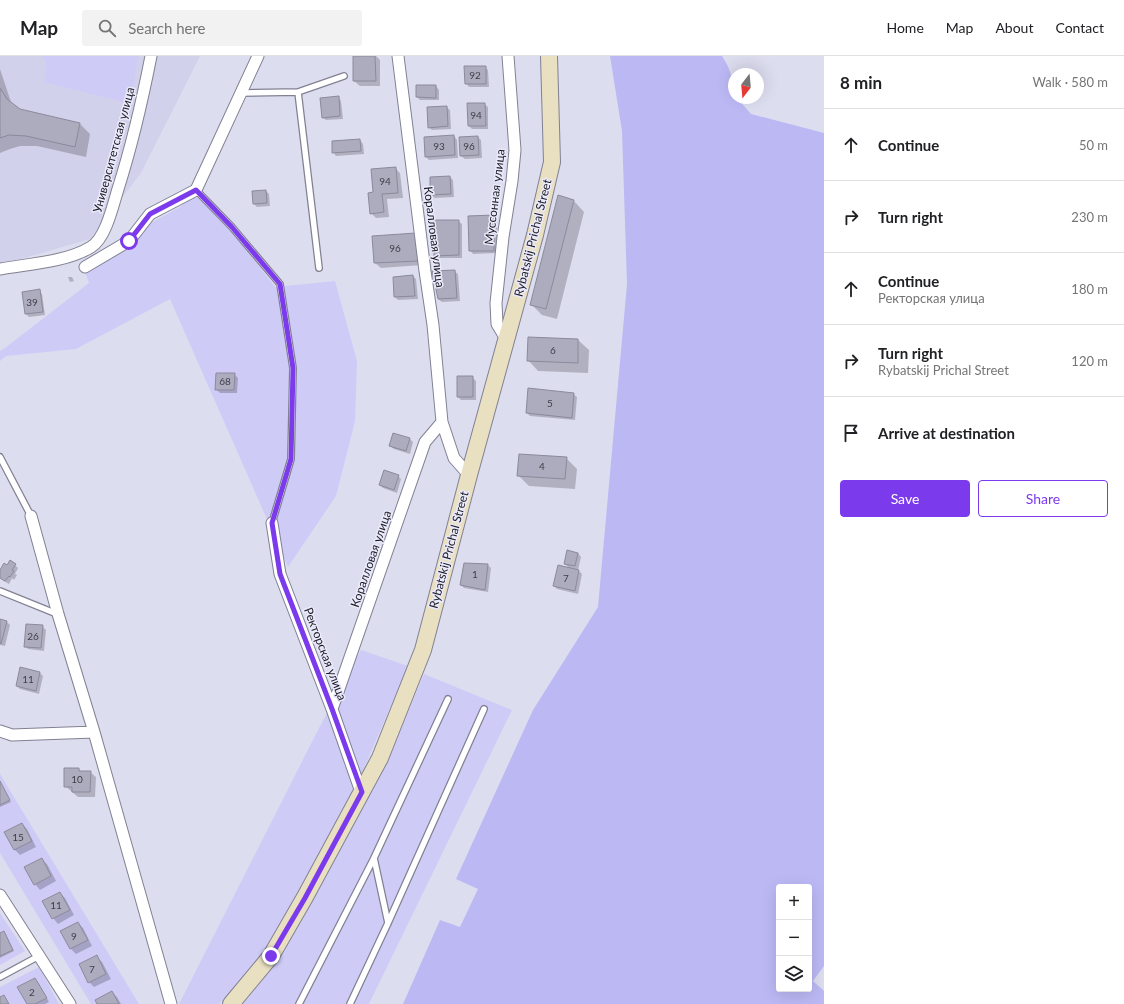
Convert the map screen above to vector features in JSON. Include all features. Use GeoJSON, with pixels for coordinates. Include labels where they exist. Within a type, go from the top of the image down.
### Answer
{"type":"FeatureCollection","features":[{"type":"Feature","properties":{"kind":"main road","name":"Rybatskij Prichal Street"},"geometry":{"type":"LineString","coordinates":[[231,1004],[271,956],[305,898],[380,758],[423,650],[535,235],[552,162],[549,56]]}},
{"type":"Feature","properties":{"kind":"street","name":"Университетская улица"},"geometry":{"type":"LineString","coordinates":[[0,269],[71,257],[93,246],[106,228],[141,111],[151,56]]}},
{"type":"Feature","properties":{"kind":"street"},"geometry":{"type":"LineString","coordinates":[[85,267],[129,241],[150,214],[196,190],[258,56]]}},
{"type":"Feature","properties":{"kind":"street","name":"Коралловая улица"},"geometry":{"type":"LineString","coordinates":[[398,56],[433,325],[442,422],[454,458],[469,475]]}},
{"type":"Feature","properties":{"kind":"street","name":"Муссонная улица"},"geometry":{"type":"LineString","coordinates":[[506,340],[497,324],[496,303],[515,150],[508,56]]}},
{"type":"Feature","properties":{"kind":"street","name":"Коралловая улица"},"geometry":{"type":"LineString","coordinates":[[332,709],[425,442],[442,422]]}},
{"type":"Feature","properties":{"kind":"street"},"geometry":{"type":"LineString","coordinates":[[31,516],[171,1004]]}},
{"type":"Feature","properties":{"kind":"street","name":"Ректорская улица"},"geometry":{"type":"LineString","coordinates":[[272,523],[280,574],[362,792]]}},
{"type":"Feature","properties":{"kind":"street"},"geometry":{"type":"LineString","coordinates":[[0,732],[12,735],[94,732]]}},
{"type":"Feature","properties":{"kind":"street"},"geometry":{"type":"LineString","coordinates":[[0,895],[70,1004]]}},
{"type":"Feature","properties":{"kind":"lane"},"geometry":{"type":"LineString","coordinates":[[241,93],[298,92],[344,76]]}},
{"type":"Feature","properties":{"kind":"lane"},"geometry":{"type":"LineString","coordinates":[[298,92],[319,268]]}},
{"type":"Feature","properties":{"kind":"lane"},"geometry":{"type":"LineString","coordinates":[[196,190],[231,226],[280,284],[293,368],[291,459],[272,523]]}},
{"type":"Feature","properties":{"kind":"lane"},"geometry":{"type":"LineString","coordinates":[[0,457],[31,516]]}},
{"type":"Feature","properties":{"kind":"lane"},"geometry":{"type":"LineString","coordinates":[[0,591],[58,614]]}},
{"type":"Feature","properties":{"kind":"lane"},"geometry":{"type":"LineString","coordinates":[[299,1004],[374,858],[448,699]]}},
{"type":"Feature","properties":{"kind":"lane"},"geometry":{"type":"LineString","coordinates":[[350,1004],[484,709]]}},
{"type":"Feature","properties":{"kind":"lane"},"geometry":{"type":"LineString","coordinates":[[374,858],[388,923]]}},
{"type":"Feature","properties":{"kind":"lane"},"geometry":{"type":"LineString","coordinates":[[0,977],[39,956]]}},
{"type":"Feature","properties":{"kind":"shaded area"},"geometry":{"type":"Polygon","coordinates":[[[0,56],[200,56],[141,173],[90,239],[0,265],[0,56]]]}},
{"type":"Feature","properties":{"kind":"shaded area"},"geometry":{"type":"Polygon","coordinates":[[[43,56],[138,56],[130,104],[44,82],[46,64],[43,56]]]}},
{"type":"Feature","properties":{"kind":"shaded area"},"geometry":{"type":"Polygon","coordinates":[[[610,56],[722,56],[729,68],[728,104],[742,104],[751,114],[824,133],[824,966],[813,981],[824,991],[824,1004],[403,1004],[440,920],[460,927],[478,889],[456,879],[533,710],[598,607],[627,284],[622,131],[610,56]]]}},
{"type":"Feature","properties":{"kind":"shaded area"},"geometry":{"type":"Polygon","coordinates":[[[190,197],[200,198],[240,241],[275,287],[335,281],[357,361],[355,421],[336,496],[288,567],[170,299],[76,349],[6,356],[0,361],[0,351],[89,283],[81,261],[180,207],[190,197]]]}},
{"type":"Feature","properties":{"kind":"shaded area"},"geometry":{"type":"Polygon","coordinates":[[[361,650],[408,666],[353,794],[270,951],[219,1004],[179,1004],[319,728],[361,650]]]}},
{"type":"Feature","properties":{"kind":"shaded area"},"geometry":{"type":"Polygon","coordinates":[[[424,674],[512,710],[369,1004],[243,1004],[276,964],[385,767],[424,674]]]}},
{"type":"Feature","properties":{"kind":"shaded area"},"geometry":{"type":"Polygon","coordinates":[[[0,774],[139,1004],[91,1004],[0,853],[0,774]]]}},
{"type":"Feature","properties":{"kind":"shaded area"},"geometry":{"type":"Polygon","coordinates":[[[0,913],[25,951],[0,965],[0,913]]]}},
{"type":"Feature","properties":{"kind":"shaded area"},"geometry":{"type":"Polygon","coordinates":[[[39,967],[59,1004],[0,1004],[0,987],[39,967]]]}},
{"type":"Feature","properties":{"kind":"building"},"geometry":{"type":"Polygon","coordinates":[[[353,56],[375,56],[376,81],[353,81],[353,56]]]}},
{"type":"Feature","properties":{"kind":"building"},"geometry":{"type":"Polygon","coordinates":[[[464,66],[486,66],[486,84],[465,84],[464,66]]]}},
{"type":"Feature","properties":{"kind":"building"},"geometry":{"type":"Polygon","coordinates":[[[416,85],[436,85],[436,98],[416,97],[416,85]]]}},
{"type":"Feature","properties":{"kind":"building"},"geometry":{"type":"Polygon","coordinates":[[[0,88],[7,99],[20,109],[80,123],[75,147],[26,136],[9,135],[0,138],[0,88]]]}},
{"type":"Feature","properties":{"kind":"building"},"geometry":{"type":"Polygon","coordinates":[[[339,96],[340,116],[322,118],[320,98],[339,96]]]}},
{"type":"Feature","properties":{"kind":"building"},"geometry":{"type":"Polygon","coordinates":[[[467,103],[485,103],[486,126],[468,126],[467,103]]]}},
{"type":"Feature","properties":{"kind":"building"},"geometry":{"type":"Polygon","coordinates":[[[447,106],[448,126],[428,128],[427,107],[447,106]]]}},
{"type":"Feature","properties":{"kind":"building"},"geometry":{"type":"Polygon","coordinates":[[[454,135],[455,155],[425,157],[424,137],[454,135]]]}},
{"type":"Feature","properties":{"kind":"building"},"geometry":{"type":"Polygon","coordinates":[[[478,136],[479,155],[460,156],[459,137],[478,136]]]}},
{"type":"Feature","properties":{"kind":"building"},"geometry":{"type":"Polygon","coordinates":[[[360,139],[361,151],[332,153],[332,141],[360,139]]]}},
{"type":"Feature","properties":{"kind":"building"},"geometry":{"type":"Polygon","coordinates":[[[396,167],[398,193],[382,194],[384,212],[370,214],[368,193],[373,192],[371,169],[396,167]]]}},
{"type":"Feature","properties":{"kind":"building"},"geometry":{"type":"Polygon","coordinates":[[[450,176],[451,194],[430,195],[430,177],[450,176]]]}},
{"type":"Feature","properties":{"kind":"building"},"geometry":{"type":"Polygon","coordinates":[[[266,190],[267,203],[253,204],[252,191],[266,190]]]}},
{"type":"Feature","properties":{"kind":"building"},"geometry":{"type":"Polygon","coordinates":[[[558,195],[574,200],[546,309],[530,305],[558,195]]]}},
{"type":"Feature","properties":{"kind":"building"},"geometry":{"type":"Polygon","coordinates":[[[494,215],[494,251],[469,251],[468,216],[494,215]]]}},
{"type":"Feature","properties":{"kind":"building"},"geometry":{"type":"Polygon","coordinates":[[[433,220],[459,220],[459,255],[434,256],[433,220]]]}},
{"type":"Feature","properties":{"kind":"building"},"geometry":{"type":"Polygon","coordinates":[[[416,233],[418,261],[374,263],[372,236],[416,233]]]}},
{"type":"Feature","properties":{"kind":"building"},"geometry":{"type":"Polygon","coordinates":[[[455,270],[457,298],[438,299],[432,271],[455,270]]]}},
{"type":"Feature","properties":{"kind":"building"},"geometry":{"type":"Polygon","coordinates":[[[413,275],[415,296],[394,297],[393,277],[413,275]]]}},
{"type":"Feature","properties":{"kind":"building"},"geometry":{"type":"Polygon","coordinates":[[[40,289],[43,312],[25,314],[22,292],[40,289]]]}},
{"type":"Feature","properties":{"kind":"building"},"geometry":{"type":"Polygon","coordinates":[[[528,337],[578,339],[578,363],[527,361],[528,337]]]}},
{"type":"Feature","properties":{"kind":"building"},"geometry":{"type":"Polygon","coordinates":[[[216,373],[235,373],[234,390],[215,390],[216,373]]]}},
{"type":"Feature","properties":{"kind":"building"},"geometry":{"type":"Polygon","coordinates":[[[457,376],[473,376],[473,397],[457,397],[457,376]]]}},
{"type":"Feature","properties":{"kind":"building"},"geometry":{"type":"Polygon","coordinates":[[[528,388],[574,393],[572,418],[526,413],[528,388]]]}},
{"type":"Feature","properties":{"kind":"building"},"geometry":{"type":"Polygon","coordinates":[[[393,433],[410,438],[406,451],[389,446],[393,433]]]}},
{"type":"Feature","properties":{"kind":"building"},"geometry":{"type":"Polygon","coordinates":[[[519,454],[567,457],[565,479],[517,476],[519,454]]]}},
{"type":"Feature","properties":{"kind":"building"},"geometry":{"type":"Polygon","coordinates":[[[384,470],[399,475],[394,490],[379,485],[384,470]]]}},
{"type":"Feature","properties":{"kind":"building"},"geometry":{"type":"Polygon","coordinates":[[[567,550],[578,553],[575,566],[564,564],[567,550]]]}},
{"type":"Feature","properties":{"kind":"building"},"geometry":{"type":"Polygon","coordinates":[[[10,560],[16,564],[12,570],[14,571],[5,581],[0,578],[0,570],[4,563],[7,565],[10,560]]]}},
{"type":"Feature","properties":{"kind":"building"},"geometry":{"type":"Polygon","coordinates":[[[464,563],[488,564],[485,590],[460,585],[464,563]]]}},
{"type":"Feature","properties":{"kind":"building"},"geometry":{"type":"Polygon","coordinates":[[[558,565],[579,570],[575,591],[553,586],[558,565]]]}},
{"type":"Feature","properties":{"kind":"building"},"geometry":{"type":"Polygon","coordinates":[[[0,619],[7,621],[1,644],[0,643],[0,619]]]}},
{"type":"Feature","properties":{"kind":"building"},"geometry":{"type":"Polygon","coordinates":[[[26,624],[43,625],[41,648],[24,647],[26,624]]]}},
{"type":"Feature","properties":{"kind":"building"},"geometry":{"type":"Polygon","coordinates":[[[20,667],[40,672],[36,691],[16,686],[20,667]]]}},
{"type":"Feature","properties":{"kind":"building"},"geometry":{"type":"Polygon","coordinates":[[[64,768],[79,768],[79,771],[91,771],[90,792],[72,792],[72,787],[64,787],[64,768]]]}},
{"type":"Feature","properties":{"kind":"building"},"geometry":{"type":"Polygon","coordinates":[[[0,781],[10,800],[0,805],[0,781]]]}},
{"type":"Feature","properties":{"kind":"building"},"geometry":{"type":"Polygon","coordinates":[[[22,823],[32,841],[14,850],[4,832],[22,823]]]}},
{"type":"Feature","properties":{"kind":"building"},"geometry":{"type":"Polygon","coordinates":[[[42,858],[51,876],[34,885],[24,867],[42,858]]]}},
{"type":"Feature","properties":{"kind":"building"},"geometry":{"type":"Polygon","coordinates":[[[60,892],[70,910],[52,919],[42,901],[60,892]]]}},
{"type":"Feature","properties":{"kind":"building"},"geometry":{"type":"Polygon","coordinates":[[[78,922],[88,940],[70,949],[60,931],[78,922]]]}},
{"type":"Feature","properties":{"kind":"building"},"geometry":{"type":"Polygon","coordinates":[[[4,931],[13,950],[0,956],[0,933],[4,931]]]}},
{"type":"Feature","properties":{"kind":"building"},"geometry":{"type":"Polygon","coordinates":[[[97,955],[106,974],[88,983],[79,964],[97,955]]]}},
{"type":"Feature","properties":{"kind":"building"},"geometry":{"type":"Polygon","coordinates":[[[35,978],[47,998],[35,1004],[27,1004],[17,987],[35,978]]]}},
{"type":"Feature","properties":{"kind":"building"},"geometry":{"type":"Polygon","coordinates":[[[112,991],[119,1004],[97,1004],[95,1000],[112,991]]]}},
{"type":"Feature","properties":{"kind":"building"},"geometry":{"type":"Polygon","coordinates":[[[4,995],[9,1004],[0,1004],[0,997],[4,995]]]}},
{"type":"Feature","properties":{"kind":"route"},"geometry":{"type":"LineString","coordinates":[[129,241],[150,214],[196,190],[231,226],[280,284],[293,368],[291,459],[272,523],[280,574],[362,792],[305,898],[271,956]]}}]}
